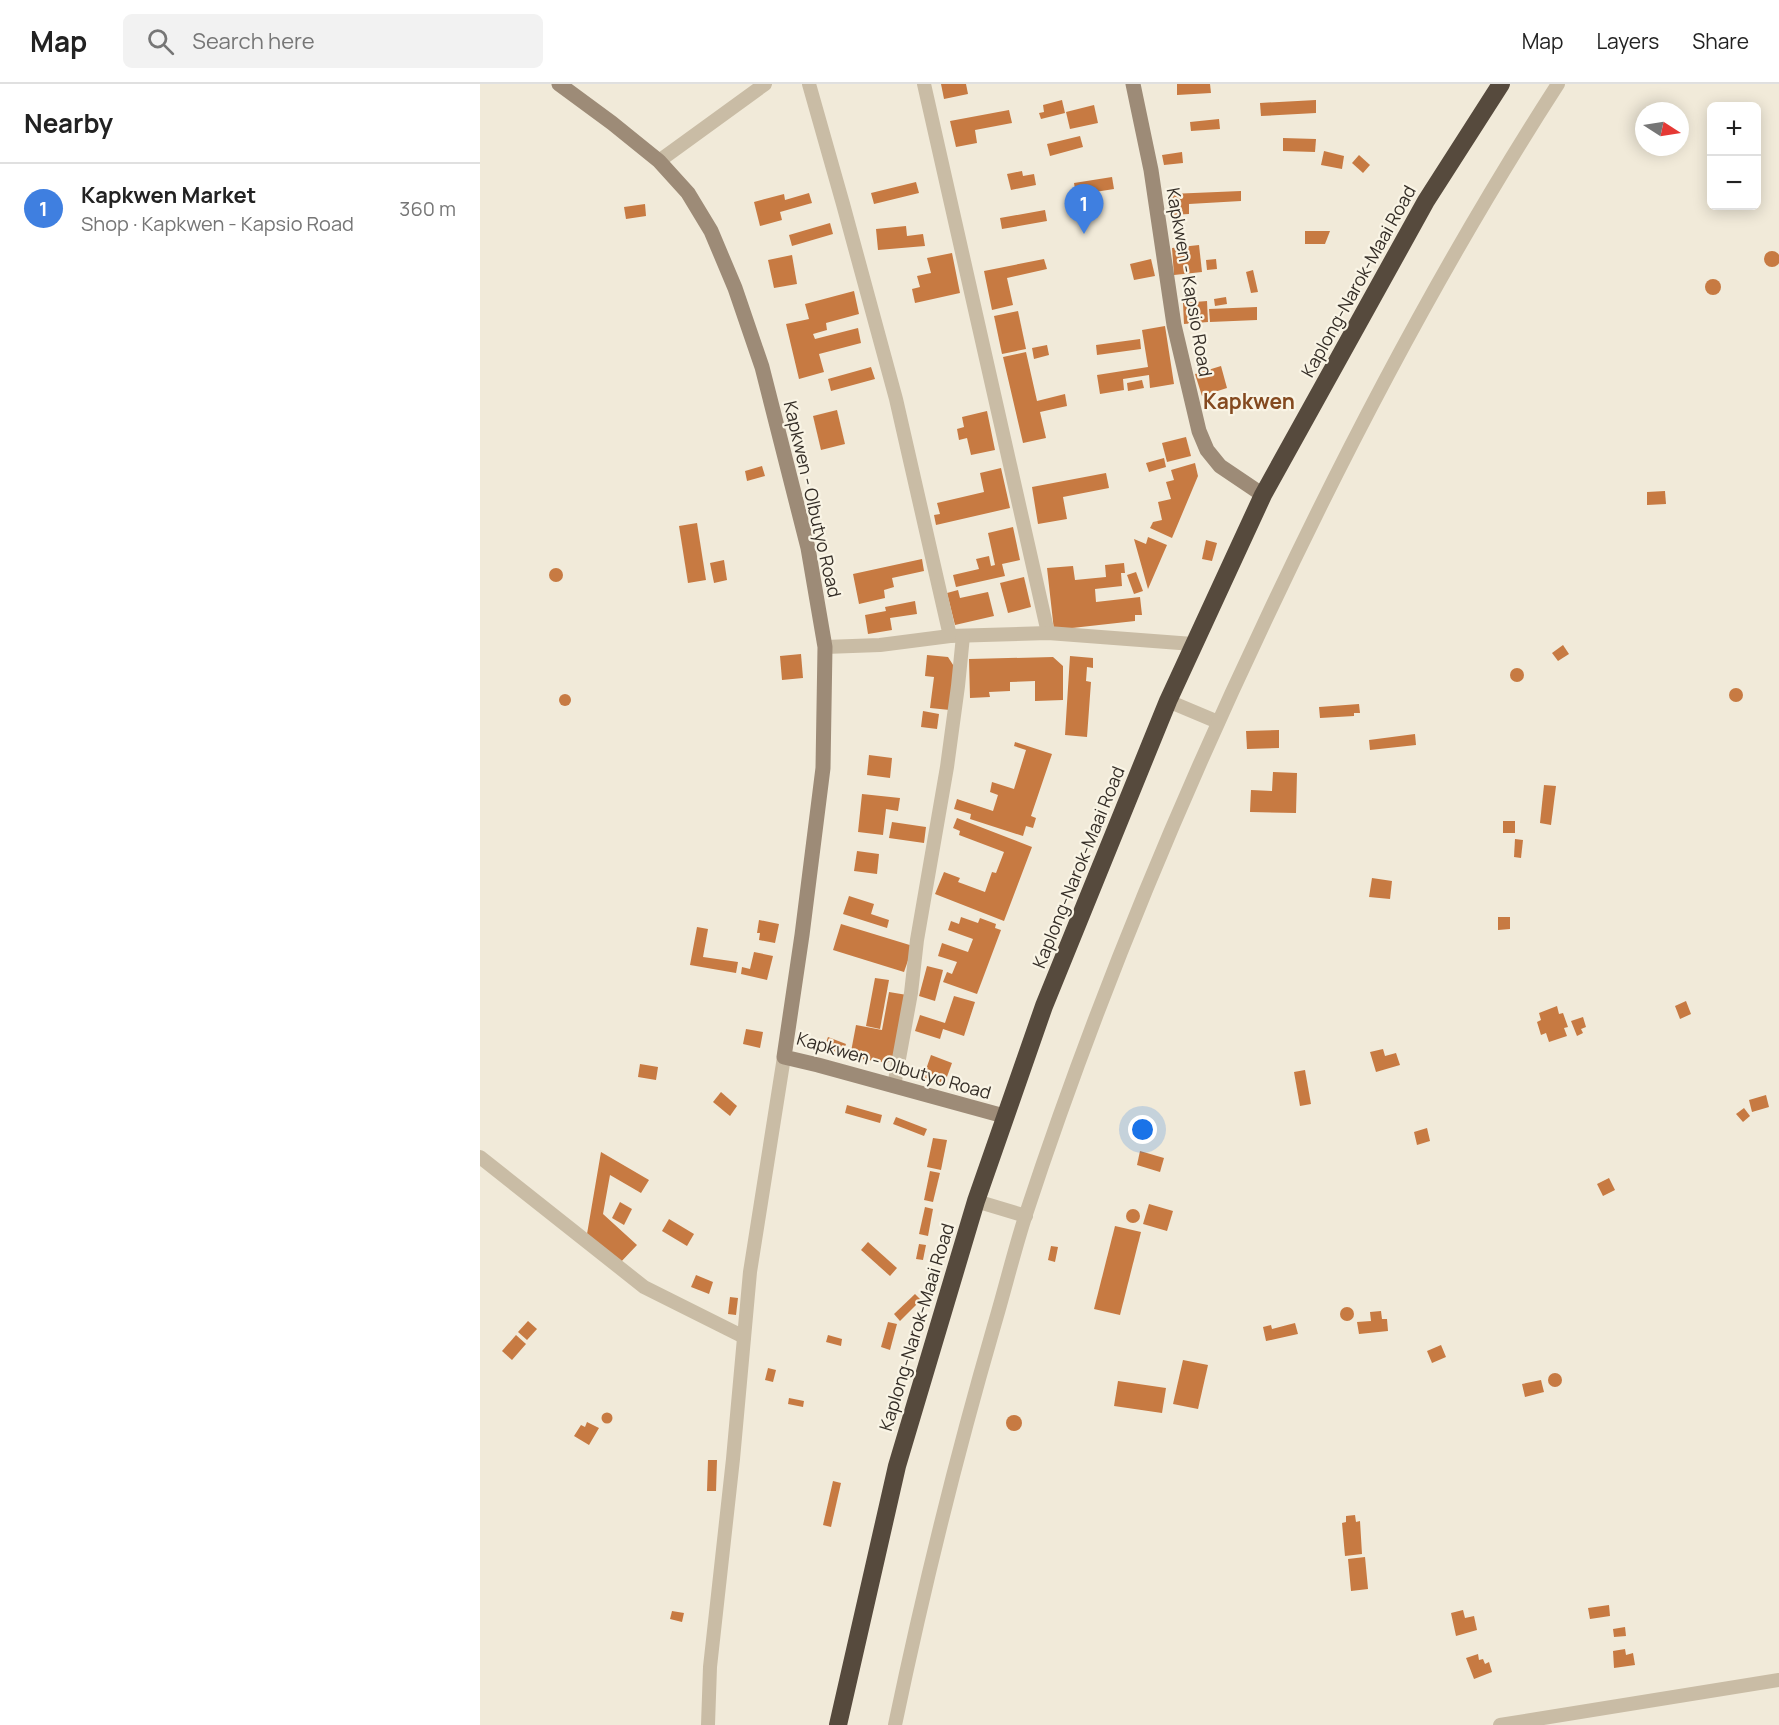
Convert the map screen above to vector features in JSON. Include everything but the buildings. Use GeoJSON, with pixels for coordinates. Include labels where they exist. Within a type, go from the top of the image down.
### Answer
{"type":"FeatureCollection","features":[{"type":"Feature","properties":{"kind":"highway","name":"Kaplong-Narok-Maai Road"},"geometry":{"type":"LineString","coordinates":[[838,1725],[897,1466],[976,1201],[1044,1006],[1168,701],[1263,495],[1426,201],[1501,84]]}},
{"type":"Feature","properties":{"kind":"street","name":"Kapkwen - Olbutyo Road"},"geometry":{"type":"LineString","coordinates":[[559,84],[659,161],[688,193],[711,231],[735,288],[762,367],[808,548],[825,647],[823,768],[784,1058],[819,1065],[1004,1116]]}},
{"type":"Feature","properties":{"kind":"street"},"geometry":{"type":"LineString","coordinates":[[659,161],[765,84]]}},
{"type":"Feature","properties":{"kind":"street"},"geometry":{"type":"LineString","coordinates":[[809,84],[896,399],[957,636],[958,686],[947,768],[894,1086]]}},
{"type":"Feature","properties":{"kind":"street"},"geometry":{"type":"LineString","coordinates":[[924,84],[1048,633]]}},
{"type":"Feature","properties":{"kind":"street","name":"Kapkwen - Kapsio Road"},"geometry":{"type":"LineString","coordinates":[[1133,84],[1150,170],[1174,324],[1199,431],[1207,450],[1220,466],[1263,495]]}},
{"type":"Feature","properties":{"kind":"street"},"geometry":{"type":"LineString","coordinates":[[896,1725],[916,1627],[975,1392],[1026,1216],[1108,982],[1218,722],[1306,534],[1404,344],[1497,183],[1558,84]]}},
{"type":"Feature","properties":{"kind":"street"},"geometry":{"type":"LineString","coordinates":[[825,647],[880,645],[957,636],[1048,633],[1193,644]]}},
{"type":"Feature","properties":{"kind":"street"},"geometry":{"type":"LineString","coordinates":[[1168,701],[1218,722]]}},
{"type":"Feature","properties":{"kind":"street"},"geometry":{"type":"LineString","coordinates":[[708,1725],[710,1667],[733,1459],[750,1272],[784,1058]]}},
{"type":"Feature","properties":{"kind":"street"},"geometry":{"type":"LineString","coordinates":[[480,1157],[644,1287],[744,1337]]}},
{"type":"Feature","properties":{"kind":"street"},"geometry":{"type":"LineString","coordinates":[[976,1201],[1026,1216]]}},
{"type":"Feature","properties":{"kind":"street"},"geometry":{"type":"LineString","coordinates":[[1500,1725],[1779,1680]]}},
{"type":"Feature","properties":{"kind":"place","name":"Kapkwen Market"},"geometry":{"type":"Point","coordinates":[1084,234]}},
{"type":"Feature","properties":{"kind":"district","name":"Kapkwen"},"geometry":{"type":"Point","coordinates":[1249,401]}}]}
